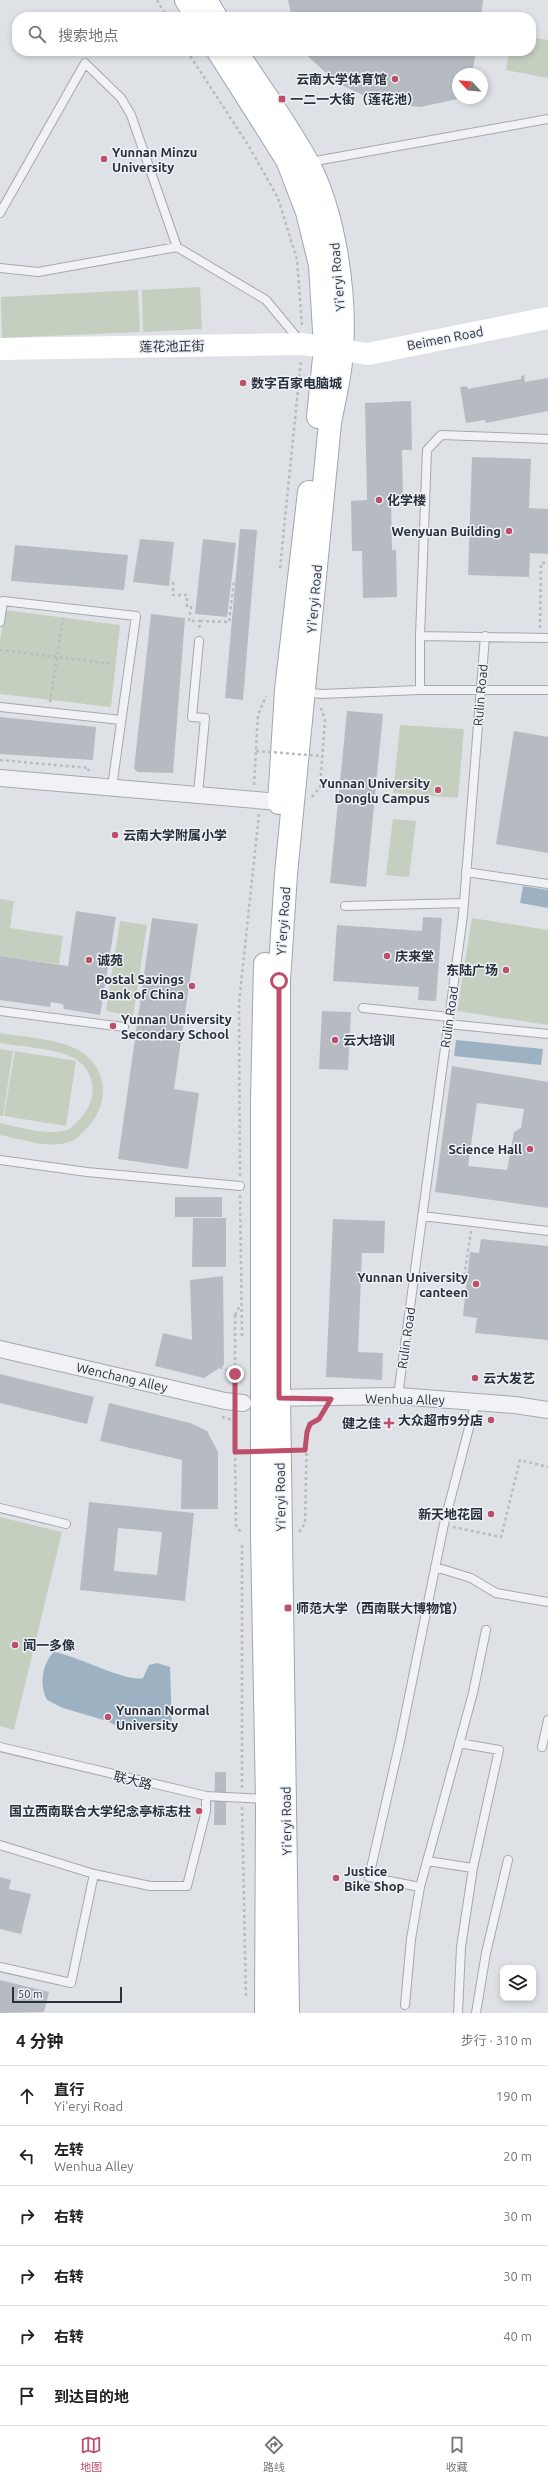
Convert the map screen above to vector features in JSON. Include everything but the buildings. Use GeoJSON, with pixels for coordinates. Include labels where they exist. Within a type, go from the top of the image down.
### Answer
{"type":"FeatureCollection","features":[{"type":"Feature","properties":{"kind":"main road"},"geometry":{"type":"LineString","coordinates":[[186,0],[194,12]]}},
{"type":"Feature","properties":{"kind":"main road"},"geometry":{"type":"LineString","coordinates":[[206,0],[213,12]]}},
{"type":"Feature","properties":{"kind":"main road","name":"Yi'eryi Road"},"geometry":{"type":"LineString","coordinates":[[221,56],[287,160],[300,168]]}},
{"type":"Feature","properties":{"kind":"main road","name":"Yi'eryi Road"},"geometry":{"type":"LineString","coordinates":[[239,56],[300,168],[307,212],[320,265],[334,350],[295,694],[279,802],[264,979],[262,1536],[267,1800],[266,2013]]}},
{"type":"Feature","properties":{"kind":"main road","name":"Beimen Road"},"geometry":{"type":"LineString","coordinates":[[334,350],[368,354],[548,318]]}},
{"type":"Feature","properties":{"kind":"main road","name":"莲花池正街"},"geometry":{"type":"LineString","coordinates":[[0,349],[303,344],[334,350]]}},
{"type":"Feature","properties":{"kind":"main road","name":"Yi'eryi Road"},"geometry":{"type":"LineString","coordinates":[[288,2013],[262,1400],[279,981],[295,694]]}},
{"type":"Feature","properties":{"kind":"street"},"geometry":{"type":"LineString","coordinates":[[0,778],[279,802]]}},
{"type":"Feature","properties":{"kind":"street","name":"Wenchang Alley"},"geometry":{"type":"LineString","coordinates":[[0,1349],[225,1401],[262,1400]]}},
{"type":"Feature","properties":{"kind":"street","name":"Wenhua Alley"},"geometry":{"type":"LineString","coordinates":[[262,1400],[398,1396],[476,1402],[548,1410]]}},
{"type":"Feature","properties":{"kind":"lane"},"geometry":{"type":"LineString","coordinates":[[0,213],[85,63],[121,98],[131,115],[177,248]]}},
{"type":"Feature","properties":{"kind":"lane"},"geometry":{"type":"LineString","coordinates":[[300,168],[548,119]]}},
{"type":"Feature","properties":{"kind":"lane"},"geometry":{"type":"LineString","coordinates":[[0,268],[38,272],[177,248],[266,300],[303,344]]}},
{"type":"Feature","properties":{"kind":"lane"},"geometry":{"type":"LineString","coordinates":[[420,690],[420,636],[427,450],[441,435],[548,439]]}},
{"type":"Feature","properties":{"kind":"lane"},"geometry":{"type":"LineString","coordinates":[[0,622],[3,602],[136,616],[112,788]]}},
{"type":"Feature","properties":{"kind":"lane"},"geometry":{"type":"LineString","coordinates":[[420,636],[544,638]]}},
{"type":"Feature","properties":{"kind":"lane","name":"Rulin Road"},"geometry":{"type":"LineString","coordinates":[[398,1396],[464,903],[485,636]]}},
{"type":"Feature","properties":{"kind":"lane"},"geometry":{"type":"LineString","coordinates":[[198,794],[206,718],[192,717],[199,641]]}},
{"type":"Feature","properties":{"kind":"lane"},"geometry":{"type":"LineString","coordinates":[[295,694],[420,690],[481,692],[548,690]]}},
{"type":"Feature","properties":{"kind":"lane"},"geometry":{"type":"LineString","coordinates":[[0,707],[121,720]]}},
{"type":"Feature","properties":{"kind":"lane"},"geometry":{"type":"LineString","coordinates":[[466,872],[548,884]]}},
{"type":"Feature","properties":{"kind":"lane"},"geometry":{"type":"LineString","coordinates":[[345,906],[464,903]]}},
{"type":"Feature","properties":{"kind":"lane"},"geometry":{"type":"LineString","coordinates":[[363,1008],[548,1034]]}},
{"type":"Feature","properties":{"kind":"lane"},"geometry":{"type":"LineString","coordinates":[[0,1011],[124,1027]]}},
{"type":"Feature","properties":{"kind":"lane"},"geometry":{"type":"LineString","coordinates":[[0,1160],[87,1172],[240,1186]]}},
{"type":"Feature","properties":{"kind":"lane"},"geometry":{"type":"LineString","coordinates":[[422,1216],[548,1231]]}},
{"type":"Feature","properties":{"kind":"lane"},"geometry":{"type":"LineString","coordinates":[[420,1887],[369,1877],[400,1740],[444,1524],[476,1402]]}},
{"type":"Feature","properties":{"kind":"lane"},"geometry":{"type":"LineString","coordinates":[[0,1508],[66,1524]]}},
{"type":"Feature","properties":{"kind":"lane"},"geometry":{"type":"LineString","coordinates":[[435,1567],[471,1578],[496,1593],[548,1602]]}},
{"type":"Feature","properties":{"kind":"lane"},"geometry":{"type":"LineString","coordinates":[[405,2005],[411,1939],[420,1887],[459,1743],[486,1630]]}},
{"type":"Feature","properties":{"kind":"lane"},"geometry":{"type":"LineString","coordinates":[[542,1747],[548,1720]]}},
{"type":"Feature","properties":{"kind":"lane"},"geometry":{"type":"LineString","coordinates":[[458,2013],[461,1946],[473,1868],[499,1750],[459,1743]]}},
{"type":"Feature","properties":{"kind":"lane","name":"联大路"},"geometry":{"type":"LineString","coordinates":[[0,1748],[206,1796],[267,1800]]}},
{"type":"Feature","properties":{"kind":"lane"},"geometry":{"type":"LineString","coordinates":[[0,1844],[94,1874],[150,1886],[187,1886],[206,1811],[206,1796]]}},
{"type":"Feature","properties":{"kind":"lane"},"geometry":{"type":"LineString","coordinates":[[476,2013],[486,1952],[508,1860]]}},
{"type":"Feature","properties":{"kind":"lane"},"geometry":{"type":"LineString","coordinates":[[427,1861],[473,1868]]}},
{"type":"Feature","properties":{"kind":"lane"},"geometry":{"type":"LineString","coordinates":[[0,1967],[71,1983],[94,1874]]}},
{"type":"Feature","properties":{"kind":"path"},"geometry":{"type":"LineString","coordinates":[[157,0],[164,12]]}},
{"type":"Feature","properties":{"kind":"path"},"geometry":{"type":"LineString","coordinates":[[544,638],[541,563],[548,563]]}},
{"type":"Feature","properties":{"kind":"path"},"geometry":{"type":"LineString","coordinates":[[173,582],[173,595],[187,594],[187,606],[191,607],[189,621],[229,622],[234,580]]}},
{"type":"Feature","properties":{"kind":"path"},"geometry":{"type":"LineString","coordinates":[[48,712],[65,608]]}},
{"type":"Feature","properties":{"kind":"path"},"geometry":{"type":"LineString","coordinates":[[199,641],[200,622]]}},
{"type":"Feature","properties":{"kind":"path"},"geometry":{"type":"LineString","coordinates":[[0,650],[113,664]]}},
{"type":"Feature","properties":{"kind":"path"},"geometry":{"type":"LineString","coordinates":[[295,694],[318,710]]}},
{"type":"Feature","properties":{"kind":"path"},"geometry":{"type":"LineString","coordinates":[[253,782],[258,715],[295,694]]}},
{"type":"Feature","properties":{"kind":"path"},"geometry":{"type":"LineString","coordinates":[[295,694],[325,720],[320,788]]}},
{"type":"Feature","properties":{"kind":"path"},"geometry":{"type":"LineString","coordinates":[[311,761],[312,747]]}},
{"type":"Feature","properties":{"kind":"path"},"geometry":{"type":"LineString","coordinates":[[256,751],[322,756]]}},
{"type":"Feature","properties":{"kind":"path"},"geometry":{"type":"LineString","coordinates":[[414,1272],[464,1278],[472,1222]]}},
{"type":"Feature","properties":{"kind":"path"},"geometry":{"type":"LineString","coordinates":[[242,1302],[235,1316],[236,1525],[242,1534]]}},
{"type":"Feature","properties":{"kind":"path"},"geometry":{"type":"LineString","coordinates":[[220,1367],[235,1374]]}},
{"type":"Feature","properties":{"kind":"path"},"geometry":{"type":"LineString","coordinates":[[295,1529],[296,1537],[305,1524],[305,1450],[307,1432],[310,1424],[319,1419],[331,1399]]}},
{"type":"Feature","properties":{"kind":"path"},"geometry":{"type":"LineString","coordinates":[[294,1445],[294,1452]]}},
{"type":"Feature","properties":{"kind":"path"},"geometry":{"type":"LineString","coordinates":[[235,1452],[305,1450]]}},
{"type":"Feature","properties":{"kind":"path"},"geometry":{"type":"LineString","coordinates":[[444,1524],[501,1537],[520,1460],[548,1468]]}},
{"type":"Feature","properties":{"kind":"green space"},"geometry":{"type":"Polygon","coordinates":[[[536,38],[548,40],[548,78],[506,70],[508,56],[536,56],[536,38]]]}},
{"type":"Feature","properties":{"kind":"green space"},"geometry":{"type":"Polygon","coordinates":[[[200,287],[202,329],[143,332],[142,290],[200,287]]]}},
{"type":"Feature","properties":{"kind":"green space"},"geometry":{"type":"Polygon","coordinates":[[[138,290],[140,332],[2,338],[1,297],[138,290]]]}},
{"type":"Feature","properties":{"kind":"green space"},"geometry":{"type":"Polygon","coordinates":[[[5,610],[120,625],[111,707],[0,694],[0,641],[5,610]]]}},
{"type":"Feature","properties":{"kind":"green space"},"geometry":{"type":"Polygon","coordinates":[[[400,725],[464,729],[458,798],[393,793],[400,725]]]}},
{"type":"Feature","properties":{"kind":"green space"},"geometry":{"type":"Polygon","coordinates":[[[393,819],[416,821],[409,877],[386,875],[393,819]]]}},
{"type":"Feature","properties":{"kind":"green space"},"geometry":{"type":"Polygon","coordinates":[[[0,899],[14,901],[10,928],[63,936],[59,964],[0,956],[0,899]]]}},
{"type":"Feature","properties":{"kind":"green space","name":"东陆广场"},"geometry":{"type":"Polygon","coordinates":[[[472,918],[548,930],[548,1025],[457,1011],[472,918]]]}},
{"type":"Feature","properties":{"kind":"green space"},"geometry":{"type":"Polygon","coordinates":[[[120,921],[147,925],[133,1016],[106,1011],[120,921]]]}},
{"type":"Feature","properties":{"kind":"green space"},"geometry":{"type":"Polygon","coordinates":[[[0,1033],[43,1039],[75,1048],[92,1061],[102,1081],[102,1102],[92,1122],[75,1140],[64,1143],[46,1144],[0,1135],[0,1123],[24,1129],[50,1132],[59,1132],[71,1128],[89,1107],[92,1082],[84,1067],[70,1056],[51,1050],[0,1043],[0,1033]]]}},
{"type":"Feature","properties":{"kind":"green space"},"geometry":{"type":"Polygon","coordinates":[[[0,1049],[13,1051],[3,1116],[0,1116],[0,1049]]]}},
{"type":"Feature","properties":{"kind":"green space"},"geometry":{"type":"Polygon","coordinates":[[[15,1051],[76,1061],[66,1126],[4,1116],[15,1051]]]}},
{"type":"Feature","properties":{"kind":"green space"},"geometry":{"type":"Polygon","coordinates":[[[0,1517],[62,1532],[14,1730],[0,1726],[0,1517]]]}},
{"type":"Feature","properties":{"kind":"water"},"geometry":{"type":"Polygon","coordinates":[[[523,886],[548,890],[548,908],[520,903],[523,886]]]}},
{"type":"Feature","properties":{"kind":"water"},"geometry":{"type":"Polygon","coordinates":[[[456,1040],[543,1049],[541,1065],[454,1056],[456,1040]]]}},
{"type":"Feature","properties":{"kind":"water"},"geometry":{"type":"Polygon","coordinates":[[[54,1652],[75,1658],[114,1673],[136,1678],[143,1678],[149,1665],[157,1663],[170,1667],[172,1729],[132,1731],[123,1729],[107,1721],[63,1708],[47,1700],[43,1688],[44,1668],[54,1652]]]}},
{"type":"Feature","properties":{"kind":"place","name":"云南大学体育馆"},"geometry":{"type":"Point","coordinates":[395,79]}},
{"type":"Feature","properties":{"kind":"place","name":"一二一大街（莲花池）"},"geometry":{"type":"Point","coordinates":[282,99]}},
{"type":"Feature","properties":{"kind":"place","name":"Yunnan Minzu University"},"geometry":{"type":"Point","coordinates":[104,159]}},
{"type":"Feature","properties":{"kind":"place","name":"数字百家电脑城"},"geometry":{"type":"Point","coordinates":[243,383]}},
{"type":"Feature","properties":{"kind":"place","name":"化学楼"},"geometry":{"type":"Point","coordinates":[379,500]}},
{"type":"Feature","properties":{"kind":"place","name":"Wenyuan Building"},"geometry":{"type":"Point","coordinates":[509,531]}},
{"type":"Feature","properties":{"kind":"place","name":"Yunnan University Donglu Campus"},"geometry":{"type":"Point","coordinates":[438,790]}},
{"type":"Feature","properties":{"kind":"place","name":"云南大学附属小学"},"geometry":{"type":"Point","coordinates":[115,835]}},
{"type":"Feature","properties":{"kind":"place","name":"庆来堂"},"geometry":{"type":"Point","coordinates":[387,956]}},
{"type":"Feature","properties":{"kind":"place","name":"诚苑"},"geometry":{"type":"Point","coordinates":[89,960]}},
{"type":"Feature","properties":{"kind":"place","name":"东陆广场"},"geometry":{"type":"Point","coordinates":[506,970]}},
{"type":"Feature","properties":{"kind":"place","name":"Postal Savings Bank of China"},"geometry":{"type":"Point","coordinates":[192,986]}},
{"type":"Feature","properties":{"kind":"place","name":"Yunnan University Secondary School"},"geometry":{"type":"Point","coordinates":[113,1026]}},
{"type":"Feature","properties":{"kind":"place","name":"云大培训"},"geometry":{"type":"Point","coordinates":[335,1040]}},
{"type":"Feature","properties":{"kind":"place","name":"Science Hall"},"geometry":{"type":"Point","coordinates":[530,1149]}},
{"type":"Feature","properties":{"kind":"place","name":"Yunnan University canteen"},"geometry":{"type":"Point","coordinates":[476,1284]}},
{"type":"Feature","properties":{"kind":"place","name":"云大发艺"},"geometry":{"type":"Point","coordinates":[475,1378]}},
{"type":"Feature","properties":{"kind":"place","name":"大众超市9分店"},"geometry":{"type":"Point","coordinates":[491,1420]}},
{"type":"Feature","properties":{"kind":"place","name":"健之佳"},"geometry":{"type":"Point","coordinates":[389,1423]}},
{"type":"Feature","properties":{"kind":"place","name":"新天地花园"},"geometry":{"type":"Point","coordinates":[491,1514]}},
{"type":"Feature","properties":{"kind":"place","name":"师范大学（西南联大博物馆）"},"geometry":{"type":"Point","coordinates":[288,1608]}},
{"type":"Feature","properties":{"kind":"place","name":"闻一多像"},"geometry":{"type":"Point","coordinates":[15,1645]}},
{"type":"Feature","properties":{"kind":"place","name":"Yunnan Normal University"},"geometry":{"type":"Point","coordinates":[108,1717]}},
{"type":"Feature","properties":{"kind":"place","name":"国立西南联合大学纪念亭标志柱"},"geometry":{"type":"Point","coordinates":[199,1811]}},
{"type":"Feature","properties":{"kind":"place","name":"Justice Bike Shop"},"geometry":{"type":"Point","coordinates":[336,1878]}},
{"type":"Feature","properties":{"kind":"route"},"geometry":{"type":"LineString","coordinates":[[235,1374],[235,1452],[305,1450],[307,1432],[310,1424],[319,1419],[331,1399],[279,1398],[279,981]]}}]}
